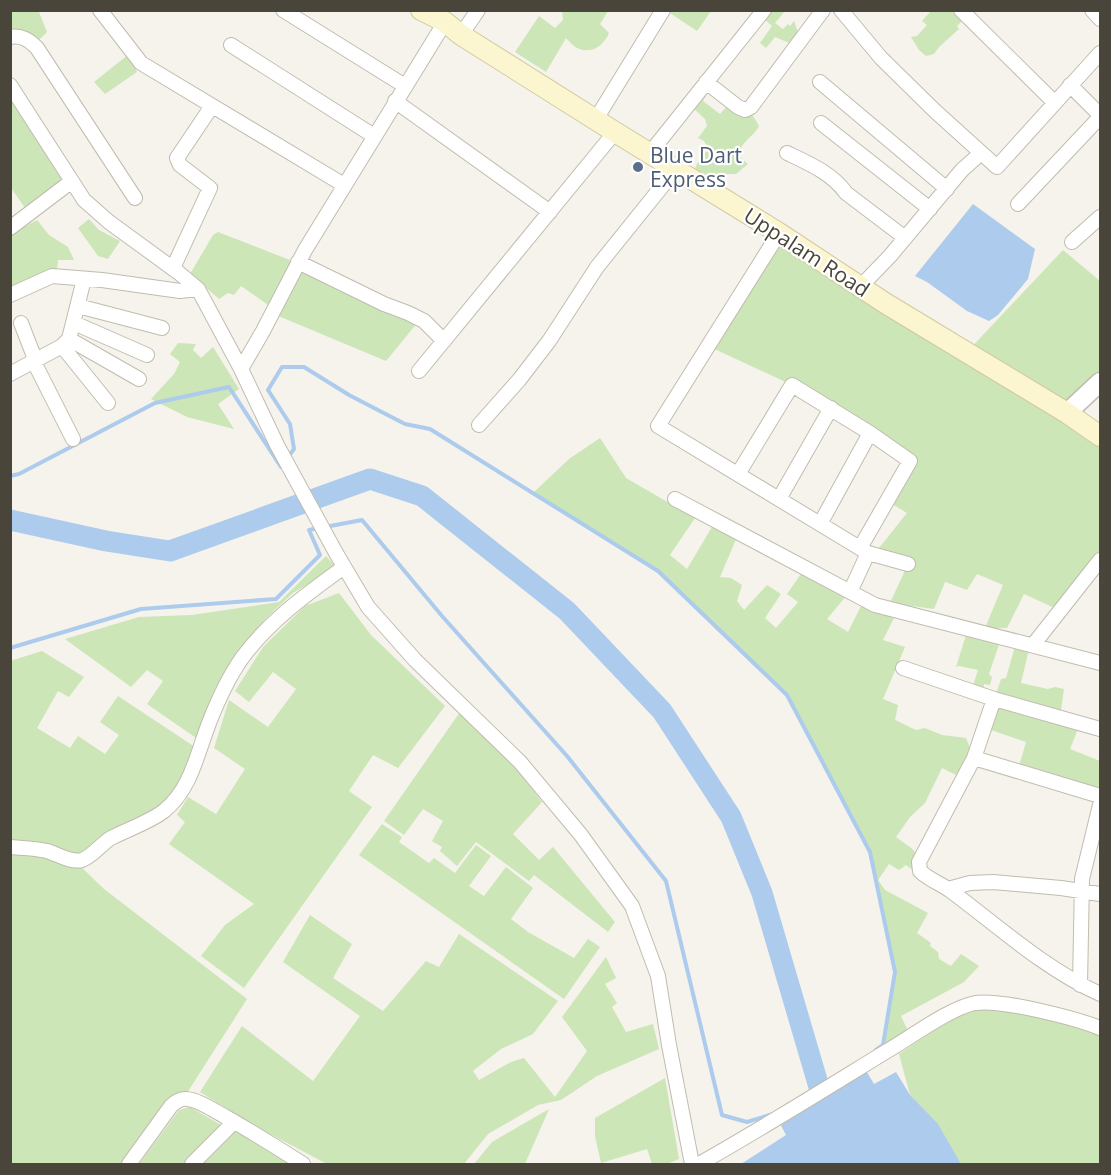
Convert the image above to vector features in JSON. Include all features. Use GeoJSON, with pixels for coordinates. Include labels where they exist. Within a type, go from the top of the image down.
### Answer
{"type":"FeatureCollection","features":[{"type":"Feature","properties":{"kind":"main road","name":"Uppalam Road"},"geometry":{"type":"LineString","coordinates":[[421,10],[445,22],[461,35],[779,233],[885,303],[1101,436]]}},
{"type":"Feature","properties":{"kind":"street"},"geometry":{"type":"LineString","coordinates":[[100,10],[141,63],[344,186]]}},
{"type":"Feature","properties":{"kind":"street"},"geometry":{"type":"LineString","coordinates":[[283,10],[405,86]]}},
{"type":"Feature","properties":{"kind":"street"},"geometry":{"type":"LineString","coordinates":[[461,35],[478,10]]}},
{"type":"Feature","properties":{"kind":"street"},"geometry":{"type":"LineString","coordinates":[[596,119],[663,10]]}},
{"type":"Feature","properties":{"kind":"street"},"geometry":{"type":"LineString","coordinates":[[650,153],[764,10]]}},
{"type":"Feature","properties":{"kind":"street"},"geometry":{"type":"LineString","coordinates":[[706,82],[738,107],[745,110],[751,107],[823,10]]}},
{"type":"Feature","properties":{"kind":"street"},"geometry":{"type":"LineString","coordinates":[[841,10],[881,58],[997,167],[1101,53]]}},
{"type":"Feature","properties":{"kind":"street"},"geometry":{"type":"LineString","coordinates":[[961,10],[1054,102]]}},
{"type":"Feature","properties":{"kind":"street"},"geometry":{"type":"LineString","coordinates":[[1092,10],[1101,18]]}},
{"type":"Feature","properties":{"kind":"street"},"geometry":{"type":"LineString","coordinates":[[241,369],[298,262],[445,22]]}},
{"type":"Feature","properties":{"kind":"street"},"geometry":{"type":"LineString","coordinates":[[10,37],[25,38],[37,48],[135,198]]}},
{"type":"Feature","properties":{"kind":"street"},"geometry":{"type":"LineString","coordinates":[[231,45],[374,136]]}},
{"type":"Feature","properties":{"kind":"street"},"geometry":{"type":"LineString","coordinates":[[820,82],[947,189]]}},
{"type":"Feature","properties":{"kind":"street"},"geometry":{"type":"LineString","coordinates":[[10,85],[84,200],[109,222],[198,289],[241,369],[277,445],[368,607],[415,660],[520,762],[581,835],[632,906],[658,976],[692,1164]]}},
{"type":"Feature","properties":{"kind":"street"},"geometry":{"type":"LineString","coordinates":[[1018,204],[1101,116],[1070,85]]}},
{"type":"Feature","properties":{"kind":"street"},"geometry":{"type":"LineString","coordinates":[[395,101],[550,212]]}},
{"type":"Feature","properties":{"kind":"street"},"geometry":{"type":"LineString","coordinates":[[173,268],[210,188],[180,165],[177,158],[212,106]]}},
{"type":"Feature","properties":{"kind":"street"},"geometry":{"type":"LineString","coordinates":[[821,123],[930,209]]}},
{"type":"Feature","properties":{"kind":"street"},"geometry":{"type":"LineString","coordinates":[[419,372],[615,132]]}},
{"type":"Feature","properties":{"kind":"street"},"geometry":{"type":"LineString","coordinates":[[787,153],[814,166],[840,184],[846,193],[904,237]]}},
{"type":"Feature","properties":{"kind":"street"},"geometry":{"type":"LineString","coordinates":[[861,286],[890,256],[962,170],[981,153]]}},
{"type":"Feature","properties":{"kind":"street"},"geometry":{"type":"LineString","coordinates":[[479,425],[519,380],[549,341],[597,267],[676,169]]}},
{"type":"Feature","properties":{"kind":"street"},"geometry":{"type":"LineString","coordinates":[[10,228],[72,181]]}},
{"type":"Feature","properties":{"kind":"street"},"geometry":{"type":"LineString","coordinates":[[1072,242],[1101,217]]}},
{"type":"Feature","properties":{"kind":"street"},"geometry":{"type":"LineString","coordinates":[[779,233],[658,426],[864,551],[908,564]]}},
{"type":"Feature","properties":{"kind":"street"},"geometry":{"type":"LineString","coordinates":[[298,262],[424,321],[444,341]]}},
{"type":"Feature","properties":{"kind":"street"},"geometry":{"type":"LineString","coordinates":[[10,294],[52,276],[102,280],[180,291],[198,289]]}},
{"type":"Feature","properties":{"kind":"street"},"geometry":{"type":"LineString","coordinates":[[10,374],[65,342],[74,323],[84,279]]}},
{"type":"Feature","properties":{"kind":"street"},"geometry":{"type":"LineString","coordinates":[[78,306],[162,328]]}},
{"type":"Feature","properties":{"kind":"street"},"geometry":{"type":"LineString","coordinates":[[21,323],[34,360],[73,439]]}},
{"type":"Feature","properties":{"kind":"street"},"geometry":{"type":"LineString","coordinates":[[74,323],[147,356]]}},
{"type":"Feature","properties":{"kind":"street"},"geometry":{"type":"LineString","coordinates":[[65,342],[139,379]]}},
{"type":"Feature","properties":{"kind":"street"},"geometry":{"type":"LineString","coordinates":[[65,342],[108,403]]}},
{"type":"Feature","properties":{"kind":"street"},"geometry":{"type":"LineString","coordinates":[[1067,413],[1101,382]]}},
{"type":"Feature","properties":{"kind":"street"},"geometry":{"type":"LineString","coordinates":[[738,474],[792,385],[870,433],[910,461],[864,551],[850,592]]}},
{"type":"Feature","properties":{"kind":"street"},"geometry":{"type":"LineString","coordinates":[[779,499],[831,408]]}},
{"type":"Feature","properties":{"kind":"street"},"geometry":{"type":"LineString","coordinates":[[820,524],[870,433]]}},
{"type":"Feature","properties":{"kind":"street"},"geometry":{"type":"LineString","coordinates":[[675,499],[875,605],[1101,663]]}},
{"type":"Feature","properties":{"kind":"street"},"geometry":{"type":"LineString","coordinates":[[1034,645],[1101,560]]}},
{"type":"Feature","properties":{"kind":"street"},"geometry":{"type":"LineString","coordinates":[[10,847],[46,851],[81,860],[103,843],[163,811],[174,801],[193,770],[223,691],[243,657],[272,623],[344,567]]}},
{"type":"Feature","properties":{"kind":"street"},"geometry":{"type":"LineString","coordinates":[[903,668],[994,699],[1101,729]]}},
{"type":"Feature","properties":{"kind":"street"},"geometry":{"type":"LineString","coordinates":[[994,699],[974,758],[920,862],[920,871],[928,879],[948,889],[1003,933],[1080,985],[1101,994]]}},
{"type":"Feature","properties":{"kind":"street"},"geometry":{"type":"LineString","coordinates":[[974,758],[1101,796]]}},
{"type":"Feature","properties":{"kind":"street"},"geometry":{"type":"LineString","coordinates":[[1080,985],[1082,879],[1101,805]]}},
{"type":"Feature","properties":{"kind":"street"},"geometry":{"type":"LineString","coordinates":[[948,889],[970,883],[993,882],[1101,894]]}},
{"type":"Feature","properties":{"kind":"street"},"geometry":{"type":"LineString","coordinates":[[699,1164],[955,1011],[973,1004],[984,1002],[1058,1015],[1101,1028]]}},
{"type":"Feature","properties":{"kind":"street"},"geometry":{"type":"LineString","coordinates":[[129,1164],[171,1106],[177,1100],[183,1099],[193,1100],[209,1108],[303,1164]]}},
{"type":"Feature","properties":{"kind":"street"},"geometry":{"type":"LineString","coordinates":[[192,1164],[228,1128]]}},
{"type":"Feature","properties":{"kind":"green space"},"geometry":{"type":"Polygon","coordinates":[[[562,10],[608,11],[600,24],[609,33],[601,45],[588,50],[577,48],[566,38],[546,72],[515,52],[539,16],[555,28],[563,20],[562,10]]]}},
{"type":"Feature","properties":{"kind":"green space"},"geometry":{"type":"Polygon","coordinates":[[[11,11],[42,11],[39,12],[47,32],[37,42],[11,34],[11,11]]]}},
{"type":"Feature","properties":{"kind":"green space"},"geometry":{"type":"Polygon","coordinates":[[[672,11],[711,11],[697,31],[670,13],[672,11]]]}},
{"type":"Feature","properties":{"kind":"green space"},"geometry":{"type":"Polygon","coordinates":[[[770,11],[785,11],[775,23],[783,29],[794,21],[800,38],[794,45],[775,37],[766,48],[760,43],[772,26],[763,18],[770,11]]]}},
{"type":"Feature","properties":{"kind":"green space"},"geometry":{"type":"Polygon","coordinates":[[[931,11],[958,11],[961,22],[957,26],[959,29],[934,54],[926,56],[911,37],[917,36],[927,25],[922,21],[931,11]]]}},
{"type":"Feature","properties":{"kind":"green space"},"geometry":{"type":"Polygon","coordinates":[[[129,54],[137,72],[105,94],[94,82],[129,54]]]}},
{"type":"Feature","properties":{"kind":"green space"},"geometry":{"type":"Polygon","coordinates":[[[10,90],[67,186],[30,215],[11,188],[10,90]]]}},
{"type":"Feature","properties":{"kind":"green space"},"geometry":{"type":"Polygon","coordinates":[[[709,90],[703,101],[720,114],[729,104],[753,116],[759,126],[740,151],[739,156],[748,164],[736,174],[723,174],[720,178],[701,175],[695,168],[702,154],[709,150],[704,141],[698,138],[707,126],[705,119],[693,108],[709,90]]]}},
{"type":"Feature","properties":{"kind":"green space"},"geometry":{"type":"Polygon","coordinates":[[[89,219],[99,230],[120,241],[108,259],[98,256],[78,228],[89,219]]]}},
{"type":"Feature","properties":{"kind":"green space"},"geometry":{"type":"Polygon","coordinates":[[[37,220],[49,235],[68,247],[74,260],[58,260],[57,271],[11,295],[11,234],[37,220]]]}},
{"type":"Feature","properties":{"kind":"green space"},"geometry":{"type":"Polygon","coordinates":[[[218,232],[295,262],[271,307],[241,286],[234,295],[228,293],[219,299],[190,274],[213,235],[218,232]]]}},
{"type":"Feature","properties":{"kind":"green space"},"geometry":{"type":"Polygon","coordinates":[[[779,233],[966,353],[1063,250],[1100,281],[1100,378],[1067,413],[1100,439],[1100,557],[1057,609],[1024,594],[1007,628],[985,628],[1003,585],[977,574],[967,590],[945,582],[934,609],[890,603],[908,564],[879,548],[907,513],[892,504],[910,461],[792,385],[708,346],[779,233]]]}},
{"type":"Feature","properties":{"kind":"green space"},"geometry":{"type":"Polygon","coordinates":[[[298,262],[418,322],[386,361],[276,315],[298,262]]]}},
{"type":"Feature","properties":{"kind":"green space"},"geometry":{"type":"Polygon","coordinates":[[[178,343],[196,344],[193,350],[201,358],[213,347],[239,389],[218,404],[234,429],[187,417],[151,399],[174,374],[180,362],[170,354],[178,343]]]}},
{"type":"Feature","properties":{"kind":"green space"},"geometry":{"type":"Polygon","coordinates":[[[600,438],[626,478],[695,518],[670,555],[687,569],[712,527],[737,537],[720,577],[731,578],[742,585],[737,601],[744,610],[767,585],[781,594],[765,618],[776,628],[798,602],[787,594],[803,571],[847,595],[827,619],[848,632],[863,602],[896,614],[883,640],[905,647],[883,699],[898,705],[895,720],[916,730],[925,728],[942,735],[966,738],[974,758],[958,776],[942,768],[925,803],[910,817],[896,837],[915,851],[919,866],[918,874],[906,865],[899,870],[889,864],[878,880],[885,890],[928,913],[917,933],[931,943],[930,946],[938,952],[939,959],[951,966],[961,954],[979,966],[964,982],[901,1016],[908,1031],[883,1045],[895,972],[870,852],[787,695],[658,571],[533,493],[569,459],[600,438]]]}},
{"type":"Feature","properties":{"kind":"green space"},"geometry":{"type":"Polygon","coordinates":[[[326,556],[336,567],[293,593],[266,618],[237,653],[215,689],[199,740],[147,704],[163,681],[147,670],[131,687],[65,639],[139,617],[192,615],[279,602],[326,556]]]}},
{"type":"Feature","properties":{"kind":"green space"},"geometry":{"type":"Polygon","coordinates":[[[339,593],[371,635],[445,706],[398,768],[373,755],[349,791],[372,807],[244,988],[201,956],[225,925],[254,904],[169,844],[185,822],[177,815],[188,797],[216,814],[245,769],[214,748],[229,700],[268,727],[296,689],[273,672],[249,702],[235,691],[263,647],[305,606],[339,593]]]}},
{"type":"Feature","properties":{"kind":"green space"},"geometry":{"type":"Polygon","coordinates":[[[967,632],[1001,639],[989,674],[992,677],[990,685],[984,684],[983,691],[972,689],[978,670],[956,667],[967,632]]]}},
{"type":"Feature","properties":{"kind":"green space"},"geometry":{"type":"Polygon","coordinates":[[[1016,643],[1029,649],[1021,683],[1048,689],[1055,687],[1064,689],[1060,717],[1078,729],[1070,749],[1100,761],[1100,794],[1019,766],[1026,742],[985,728],[1001,679],[1006,678],[1016,643]]]}},
{"type":"Feature","properties":{"kind":"green space"},"geometry":{"type":"Polygon","coordinates":[[[42,651],[84,677],[69,697],[58,691],[37,728],[70,748],[78,736],[105,754],[119,735],[100,722],[118,696],[195,747],[173,797],[155,811],[80,855],[11,842],[10,661],[42,651]]]}},
{"type":"Feature","properties":{"kind":"green space"},"geometry":{"type":"Polygon","coordinates":[[[460,712],[518,771],[542,802],[513,834],[539,860],[553,847],[615,922],[608,932],[534,875],[529,881],[476,842],[457,866],[440,851],[442,847],[432,841],[443,821],[423,809],[404,835],[384,821],[460,712]]]}},
{"type":"Feature","properties":{"kind":"green space"},"geometry":{"type":"Polygon","coordinates":[[[382,824],[402,837],[399,842],[429,863],[434,858],[455,873],[476,845],[491,856],[469,886],[484,896],[506,867],[533,888],[511,919],[528,932],[574,958],[588,939],[600,947],[564,999],[359,855],[382,824]]]}},
{"type":"Feature","properties":{"kind":"green space"},"geometry":{"type":"Polygon","coordinates":[[[10,848],[74,860],[104,889],[247,999],[187,1093],[129,1164],[11,1164],[10,848]]]}},
{"type":"Feature","properties":{"kind":"green space"},"geometry":{"type":"Polygon","coordinates":[[[310,915],[352,944],[333,978],[383,1011],[426,961],[439,967],[459,934],[558,1001],[533,1034],[501,1049],[473,1071],[479,1080],[511,1062],[524,1058],[555,1097],[587,1051],[562,1017],[606,957],[616,978],[605,984],[617,1003],[612,1007],[626,1032],[653,1024],[659,1049],[597,1076],[561,1100],[538,1105],[488,1134],[464,1164],[327,1164],[255,1126],[200,1092],[242,1026],[313,1081],[360,1016],[283,962],[310,915]]]}},
{"type":"Feature","properties":{"kind":"green space"},"geometry":{"type":"Polygon","coordinates":[[[973,1004],[1058,1015],[1100,1030],[1100,1164],[959,1163],[947,1140],[910,1095],[899,1054],[973,1004]]]}},
{"type":"Feature","properties":{"kind":"green space"},"geometry":{"type":"Polygon","coordinates":[[[665,1078],[679,1159],[667,1164],[652,1164],[647,1149],[601,1163],[595,1136],[595,1118],[665,1078]]]}},
{"type":"Feature","properties":{"kind":"green space"},"geometry":{"type":"Polygon","coordinates":[[[190,1107],[221,1125],[184,1164],[139,1164],[179,1110],[190,1107]]]}},
{"type":"Feature","properties":{"kind":"green space"},"geometry":{"type":"Polygon","coordinates":[[[549,1109],[525,1164],[474,1164],[492,1142],[549,1109]]]}},
{"type":"Feature","properties":{"kind":"green space"},"geometry":{"type":"Polygon","coordinates":[[[228,1128],[300,1164],[196,1164],[228,1128]]]}},
{"type":"Feature","properties":{"kind":"water"},"geometry":{"type":"Polygon","coordinates":[[[973,204],[1035,249],[1028,279],[998,315],[989,321],[967,311],[915,276],[973,204]]]}},
{"type":"Feature","properties":{"kind":"water"},"geometry":{"type":"Polygon","coordinates":[[[861,1062],[874,1084],[896,1072],[910,1095],[938,1124],[961,1164],[741,1164],[786,1135],[775,1114],[861,1062]]]}},
{"type":"Feature","properties":{"kind":"waterway"},"geometry":{"type":"LineString","coordinates":[[288,457],[294,449],[290,424],[268,390],[282,367],[304,367],[349,395],[405,424],[430,429],[658,571],[787,695],[870,852],[895,972],[883,1045],[876,1050]]}},
{"type":"Feature","properties":{"kind":"waterway"},"geometry":{"type":"LineString","coordinates":[[10,476],[19,474],[155,403],[229,387],[281,467],[284,463]]}},
{"type":"Feature","properties":{"kind":"waterway"},"geometry":{"type":"LineString","coordinates":[[10,520],[106,541],[170,551],[370,479],[422,496],[567,611],[662,711],[731,817],[762,893],[819,1087],[846,1164]]}},
{"type":"Feature","properties":{"kind":"waterway"},"geometry":{"type":"LineString","coordinates":[[325,527],[362,520],[442,616],[567,756],[666,881],[722,1115],[747,1122],[773,1114]]}},
{"type":"Feature","properties":{"kind":"waterway"},"geometry":{"type":"LineString","coordinates":[[10,648],[141,609],[276,599],[320,555],[309,530],[318,528]]}},
{"type":"Feature","properties":{"kind":"place","name":"Blue Dart Express"},"geometry":{"type":"Point","coordinates":[638,167]}}]}
